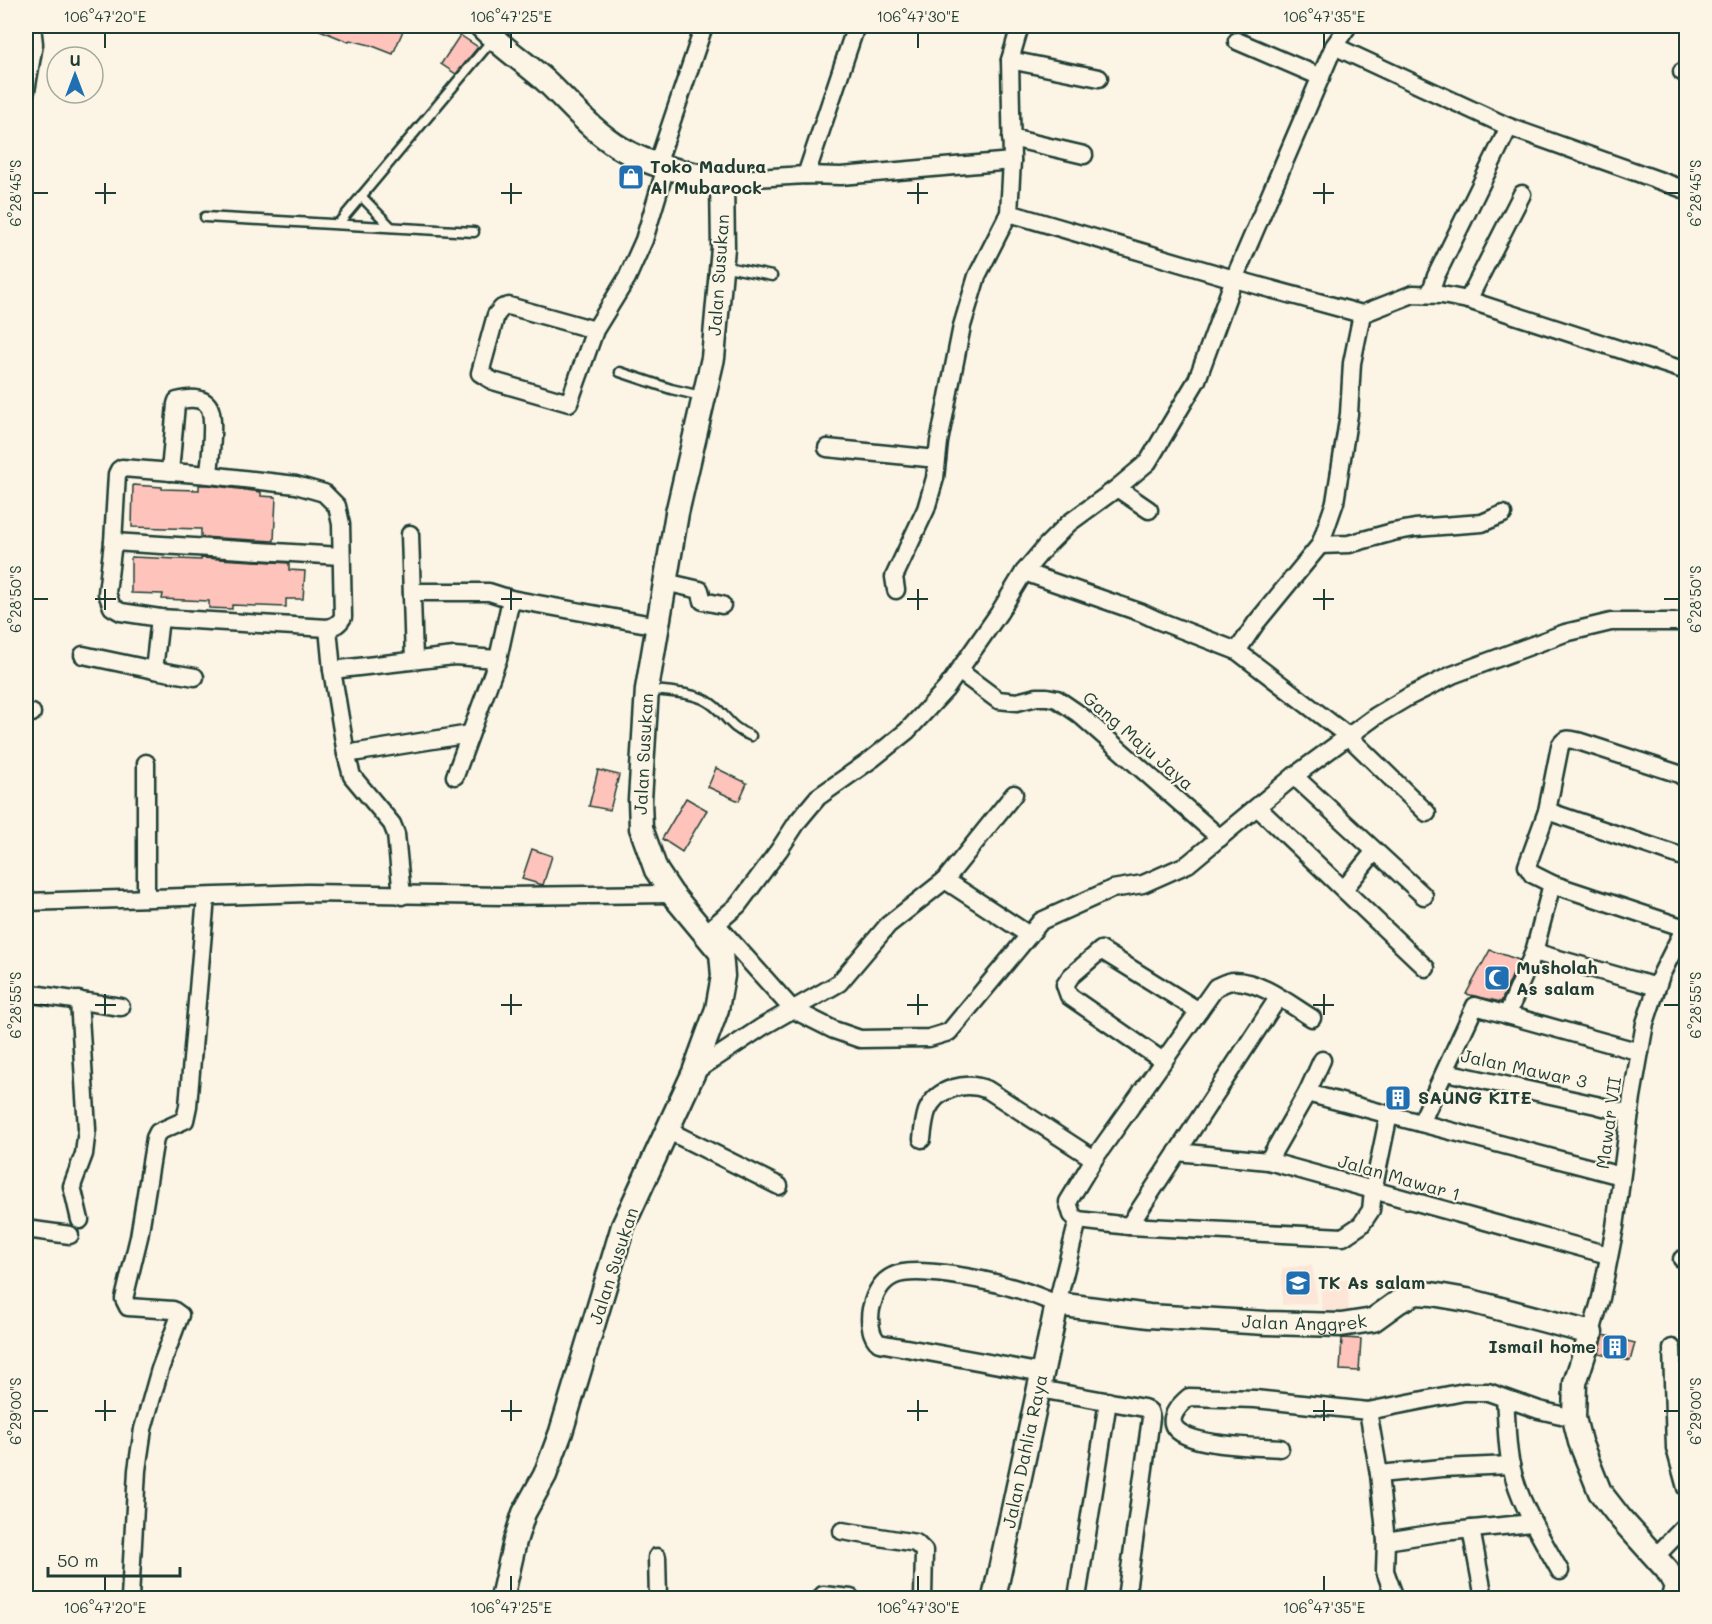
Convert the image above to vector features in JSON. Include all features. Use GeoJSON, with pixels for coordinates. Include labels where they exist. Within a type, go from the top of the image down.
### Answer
{"type":"FeatureCollection","features":[{"type":"Feature","properties":{"kind":"street"},"geometry":{"type":"LineString","coordinates":[[26,91],[34,44],[32,26]]}},
{"type":"Feature","properties":{"kind":"street"},"geometry":{"type":"LineString","coordinates":[[595,330],[509,306],[502,308],[496,315],[480,373],[493,381],[569,403],[595,330],[627,278],[644,240],[662,166],[704,26]]}},
{"type":"Feature","properties":{"kind":"street"},"geometry":{"type":"LineString","coordinates":[[806,175],[856,26]]}},
{"type":"Feature","properties":{"kind":"street"},"geometry":{"type":"LineString","coordinates":[[896,590],[894,577],[926,509],[934,478],[962,326],[977,276],[1009,213],[1012,161],[1010,60],[1020,26]]}},
{"type":"Feature","properties":{"kind":"street"},"geometry":{"type":"LineString","coordinates":[[1348,26],[1334,46],[1234,279],[1197,380],[1148,462],[1069,523],[1046,546],[1024,572],[946,689],[907,731],[818,797],[738,905],[711,929],[792,1009],[834,1030],[860,1039],[929,1038],[949,1032],[1041,921],[1112,889],[1143,884],[1188,864],[1294,776],[1348,736],[1408,697],[1452,675],[1565,633],[1611,622],[1686,622]]}},
{"type":"Feature","properties":{"kind":"street"},"geometry":{"type":"LineString","coordinates":[[487,32],[546,81],[604,136],[623,150],[662,166],[722,180],[806,175],[841,177],[1012,161]]}},
{"type":"Feature","properties":{"kind":"street"},"geometry":{"type":"LineString","coordinates":[[1237,41],[1321,76]]}},
{"type":"Feature","properties":{"kind":"street"},"geometry":{"type":"LineString","coordinates":[[1334,46],[1509,126],[1686,190]]}},
{"type":"Feature","properties":{"kind":"street"},"geometry":{"type":"LineString","coordinates":[[1010,60],[1099,78]]}},
{"type":"Feature","properties":{"kind":"street"},"geometry":{"type":"LineString","coordinates":[[1430,294],[1436,276],[1509,126]]}},
{"type":"Feature","properties":{"kind":"street"},"geometry":{"type":"LineString","coordinates":[[1011,138],[1084,154]]}},
{"type":"Feature","properties":{"kind":"street","name":"Jalan Susukan"},"geometry":{"type":"LineString","coordinates":[[502,1599],[524,1513],[545,1474],[561,1432],[623,1226],[694,1072],[717,1009],[723,976],[721,953],[711,929],[672,894],[656,870],[641,828],[640,770],[647,689],[677,513],[713,358],[722,266],[724,216],[722,180]]}},
{"type":"Feature","properties":{"kind":"street"},"geometry":{"type":"LineString","coordinates":[[1468,300],[1522,194]]}},
{"type":"Feature","properties":{"kind":"street"},"geometry":{"type":"LineString","coordinates":[[1009,213],[1362,314],[1413,294],[1430,294],[1468,300],[1686,371]]}},
{"type":"Feature","properties":{"kind":"street"},"geometry":{"type":"LineString","coordinates":[[1238,651],[1256,623],[1320,545],[1335,502],[1349,414],[1352,363],[1362,314]]}},
{"type":"Feature","properties":{"kind":"street"},"geometry":{"type":"LineString","coordinates":[[170,472],[176,404],[177,401],[189,398],[204,402],[210,409],[212,432],[209,475]]}},
{"type":"Feature","properties":{"kind":"street"},"geometry":{"type":"LineString","coordinates":[[827,448],[937,459]]}},
{"type":"Feature","properties":{"kind":"street"},"geometry":{"type":"LineString","coordinates":[[122,468],[209,475],[296,485],[324,493],[337,507],[341,524],[343,617],[336,626],[328,628],[160,618],[121,612],[112,607],[107,593],[119,470],[122,468]]}},
{"type":"Feature","properties":{"kind":"street"},"geometry":{"type":"LineString","coordinates":[[1117,488],[1149,510]]}},
{"type":"Feature","properties":{"kind":"street"},"geometry":{"type":"LineString","coordinates":[[1320,545],[1349,544],[1415,528],[1482,524],[1503,514]]}},
{"type":"Feature","properties":{"kind":"street"},"geometry":{"type":"LineString","coordinates":[[410,534],[414,660]]}},
{"type":"Feature","properties":{"kind":"street"},"geometry":{"type":"LineString","coordinates":[[113,542],[341,556]]}},
{"type":"Feature","properties":{"kind":"street"},"geometry":{"type":"LineString","coordinates":[[1024,572],[1142,613],[1238,651],[1348,736],[1427,813]]}},
{"type":"Feature","properties":{"kind":"street"},"geometry":{"type":"LineString","coordinates":[[665,582],[700,590],[703,602],[722,605]]}},
{"type":"Feature","properties":{"kind":"street"},"geometry":{"type":"LineString","coordinates":[[412,592],[489,592],[511,599],[658,626]]}},
{"type":"Feature","properties":{"kind":"street"},"geometry":{"type":"LineString","coordinates":[[455,776],[498,659],[511,599]]}},
{"type":"Feature","properties":{"kind":"street"},"geometry":{"type":"LineString","coordinates":[[154,670],[160,618]]}},
{"type":"Feature","properties":{"kind":"street"},"geometry":{"type":"LineString","coordinates":[[328,628],[332,670],[346,754],[352,776],[392,825],[396,834],[402,896]]}},
{"type":"Feature","properties":{"kind":"street"},"geometry":{"type":"LineString","coordinates":[[83,655],[195,677]]}},
{"type":"Feature","properties":{"kind":"street"},"geometry":{"type":"LineString","coordinates":[[332,670],[454,656],[498,659]]}},
{"type":"Feature","properties":{"kind":"street","name":"Gang Maju Jaya"},"geometry":{"type":"LineString","coordinates":[[959,671],[998,700],[1017,702],[1037,697],[1057,699],[1079,714],[1220,838]]}},
{"type":"Feature","properties":{"kind":"street"},"geometry":{"type":"LineString","coordinates":[[346,754],[470,734]]}},
{"type":"Feature","properties":{"kind":"street"},"geometry":{"type":"LineString","coordinates":[[1686,779],[1679,774],[1566,739],[1560,746],[1547,811],[1527,866],[1532,874],[1552,884],[1686,926]]}},
{"type":"Feature","properties":{"kind":"street"},"geometry":{"type":"LineString","coordinates":[[146,763],[146,898]]}},
{"type":"Feature","properties":{"kind":"street"},"geometry":{"type":"LineString","coordinates":[[1294,776],[1424,896]]}},
{"type":"Feature","properties":{"kind":"street"},"geometry":{"type":"LineString","coordinates":[[694,1072],[792,1009],[839,984],[888,925],[945,880],[1014,794]]}},
{"type":"Feature","properties":{"kind":"street"},"geometry":{"type":"LineString","coordinates":[[1258,808],[1426,968]]}},
{"type":"Feature","properties":{"kind":"street"},"geometry":{"type":"LineString","coordinates":[[1547,811],[1686,858]]}},
{"type":"Feature","properties":{"kind":"street"},"geometry":{"type":"LineString","coordinates":[[1344,889],[1375,850]]}},
{"type":"Feature","properties":{"kind":"street"},"geometry":{"type":"LineString","coordinates":[[945,880],[1029,935]]}},
{"type":"Feature","properties":{"kind":"street"},"geometry":{"type":"LineString","coordinates":[[1552,884],[1534,952],[1507,1015],[1640,1052]]}},
{"type":"Feature","properties":{"kind":"street"},"geometry":{"type":"LineString","coordinates":[[26,902],[308,893],[402,896],[672,894]]}},
{"type":"Feature","properties":{"kind":"street"},"geometry":{"type":"LineString","coordinates":[[130,1599],[137,1470],[143,1429],[160,1369],[180,1315],[173,1310],[128,1307],[124,1299],[138,1238],[155,1138],[158,1132],[185,1120],[188,1106],[206,897]]}},
{"type":"Feature","properties":{"kind":"street","name":"Mawar VII"},"geometry":{"type":"LineString","coordinates":[[1591,1333],[1601,1298],[1615,1227],[1645,1023],[1661,975],[1686,926]]}},
{"type":"Feature","properties":{"kind":"street"},"geometry":{"type":"LineString","coordinates":[[1164,1061],[1069,996],[1065,985],[1071,976],[1101,950],[1199,1011]]}},
{"type":"Feature","properties":{"kind":"street"},"geometry":{"type":"LineString","coordinates":[[1534,952],[1657,987]]}},
{"type":"Feature","properties":{"kind":"street"},"geometry":{"type":"LineString","coordinates":[[1312,1018],[1246,982],[1231,981],[1215,987],[1094,1159],[1068,1202],[1072,1215],[1078,1220],[1129,1226],[1343,1237],[1361,1225],[1371,1210],[1389,1114]]}},
{"type":"Feature","properties":{"kind":"street"},"geometry":{"type":"LineString","coordinates":[[26,993],[121,1007]]}},
{"type":"Feature","properties":{"kind":"street"},"geometry":{"type":"LineString","coordinates":[[1129,1226],[1278,998]]}},
{"type":"Feature","properties":{"kind":"street"},"geometry":{"type":"LineString","coordinates":[[79,1000],[87,1129],[84,1155],[72,1186],[80,1220]]}},
{"type":"Feature","properties":{"kind":"street","name":"Jalan Mawar 3"},"geometry":{"type":"LineString","coordinates":[[1507,1015],[1475,1006],[1446,1072],[1596,1104],[1630,1114]]}},
{"type":"Feature","properties":{"kind":"street"},"geometry":{"type":"LineString","coordinates":[[1268,1161],[1307,1092],[1322,1060]]}},
{"type":"Feature","properties":{"kind":"street"},"geometry":{"type":"LineString","coordinates":[[1421,1123],[1446,1072]]}},
{"type":"Feature","properties":{"kind":"street"},"geometry":{"type":"LineString","coordinates":[[922,1139],[931,1105],[943,1093],[970,1085],[988,1090],[1094,1159]]}},
{"type":"Feature","properties":{"kind":"street"},"geometry":{"type":"LineString","coordinates":[[1307,1092],[1621,1176]]}},
{"type":"Feature","properties":{"kind":"street"},"geometry":{"type":"LineString","coordinates":[[667,1130],[779,1186]]}},
{"type":"Feature","properties":{"kind":"street","name":"Jalan Mawar 1"},"geometry":{"type":"LineString","coordinates":[[1177,1152],[1268,1161],[1608,1255]]}},
{"type":"Feature","properties":{"kind":"street"},"geometry":{"type":"LineString","coordinates":[[1078,1220],[1057,1304],[1011,1287],[968,1278],[912,1271],[892,1276],[880,1287],[874,1296],[870,1316],[874,1339],[879,1343],[1041,1381],[1149,1411],[1151,1418],[1126,1599]]}},
{"type":"Feature","properties":{"kind":"street"},"geometry":{"type":"LineString","coordinates":[[26,1229],[70,1235]]}},
{"type":"Feature","properties":{"kind":"street","name":"Jalan Anggrek"},"geometry":{"type":"LineString","coordinates":[[1057,1304],[1149,1316],[1341,1325],[1373,1320],[1398,1302],[1416,1293],[1467,1300],[1591,1333]]}},
{"type":"Feature","properties":{"kind":"street","name":"Jalan Dahlia Raya"},"geometry":{"type":"LineString","coordinates":[[994,1599],[1057,1304]]}},
{"type":"Feature","properties":{"kind":"street"},"geometry":{"type":"LineString","coordinates":[[1591,1333],[1575,1383],[1574,1418],[1580,1442],[1600,1492],[1667,1570],[1678,1590]]}},
{"type":"Feature","properties":{"kind":"street"},"geometry":{"type":"LineString","coordinates":[[1672,1348],[1675,1448],[1686,1488]]}},
{"type":"Feature","properties":{"kind":"street"},"geometry":{"type":"LineString","coordinates":[[1280,1448],[1202,1442],[1182,1436],[1175,1427],[1173,1416],[1179,1405],[1189,1397],[1255,1399],[1368,1411],[1464,1392],[1488,1392],[1539,1410],[1574,1418]]}},
{"type":"Feature","properties":{"kind":"street"},"geometry":{"type":"LineString","coordinates":[[1505,1399],[1511,1465],[1532,1523],[1560,1571]]}},
{"type":"Feature","properties":{"kind":"street"},"geometry":{"type":"LineString","coordinates":[[1077,1599],[1108,1401]]}},
{"type":"Feature","properties":{"kind":"street"},"geometry":{"type":"LineString","coordinates":[[1368,1411],[1379,1474],[1386,1541],[1385,1571],[1395,1599]]}},
{"type":"Feature","properties":{"kind":"street"},"geometry":{"type":"LineString","coordinates":[[1379,1474],[1511,1465]]}},
{"type":"Feature","properties":{"kind":"street"},"geometry":{"type":"LineString","coordinates":[[1386,1541],[1532,1523]]}},
{"type":"Feature","properties":{"kind":"street"},"geometry":{"type":"LineString","coordinates":[[1655,1557],[1686,1525]]}},
{"type":"Feature","properties":{"kind":"street"},"geometry":{"type":"LineString","coordinates":[[1471,1529],[1484,1599]]}},
{"type":"Feature","properties":{"kind":"street"},"geometry":{"type":"LineString","coordinates":[[842,1531],[916,1543],[924,1551],[923,1599]]}},
{"type":"Feature","properties":{"kind":"street"},"geometry":{"type":"LineString","coordinates":[[657,1557],[658,1599]]}},
{"type":"Feature","properties":{"kind":"street"},"geometry":{"type":"LineString","coordinates":[[824,1595],[851,1599]]}},
{"type":"Feature","properties":{"kind":"lane"},"geometry":{"type":"LineString","coordinates":[[338,224],[487,32]]}},
{"type":"Feature","properties":{"kind":"lane"},"geometry":{"type":"LineString","coordinates":[[361,196],[391,227]]}},
{"type":"Feature","properties":{"kind":"lane"},"geometry":{"type":"LineString","coordinates":[[206,217],[474,232]]}},
{"type":"Feature","properties":{"kind":"lane"},"geometry":{"type":"LineString","coordinates":[[722,266],[772,276]]}},
{"type":"Feature","properties":{"kind":"lane"},"geometry":{"type":"LineString","coordinates":[[620,372],[662,387],[705,397]]}},
{"type":"Feature","properties":{"kind":"lane"},"geometry":{"type":"LineString","coordinates":[[647,689],[698,697],[709,702],[739,732],[751,736]]}},
{"type":"Feature","properties":{"kind":"shaded area","name":"TK As salam"},"geometry":{"type":"Polygon","coordinates":[[[1312,1265],[1318,1303],[1282,1305],[1282,1268],[1312,1265]]]}},
{"type":"Feature","properties":{"kind":"shaded area"},"geometry":{"type":"Polygon","coordinates":[[[1348,1279],[1349,1313],[1322,1314],[1320,1283],[1348,1279]]]}},
{"type":"Feature","properties":{"kind":"building"},"geometry":{"type":"Polygon","coordinates":[[[310,26],[405,26],[393,54],[370,45],[350,40],[349,42],[310,26]]]}},
{"type":"Feature","properties":{"kind":"building"},"geometry":{"type":"Polygon","coordinates":[[[460,35],[478,47],[456,74],[441,64],[460,35]]]}},
{"type":"Feature","properties":{"kind":"building"},"geometry":{"type":"Polygon","coordinates":[[[133,485],[199,490],[199,485],[208,485],[261,492],[261,496],[276,497],[274,541],[201,537],[201,529],[132,527],[133,485]]]}},
{"type":"Feature","properties":{"kind":"building"},"geometry":{"type":"Polygon","coordinates":[[[131,557],[289,563],[289,570],[305,571],[303,599],[286,599],[286,607],[232,605],[232,609],[209,608],[209,601],[162,599],[163,594],[131,593],[131,557]]]}},
{"type":"Feature","properties":{"kind":"building"},"geometry":{"type":"Polygon","coordinates":[[[716,768],[747,783],[739,801],[708,787],[716,768]]]}},
{"type":"Feature","properties":{"kind":"building"},"geometry":{"type":"Polygon","coordinates":[[[598,770],[619,775],[610,810],[589,806],[598,770]]]}},
{"type":"Feature","properties":{"kind":"building"},"geometry":{"type":"Polygon","coordinates":[[[686,798],[707,810],[682,852],[662,839],[686,798]]]}},
{"type":"Feature","properties":{"kind":"building"},"geometry":{"type":"Polygon","coordinates":[[[532,849],[552,856],[543,885],[522,879],[532,849]]]}},
{"type":"Feature","properties":{"kind":"building","name":"Musholah As salam"},"geometry":{"type":"Polygon","coordinates":[[[1490,950],[1519,960],[1501,1002],[1466,994],[1490,950]]]}},
{"type":"Feature","properties":{"kind":"building","name":"Ismail home"},"geometry":{"type":"Polygon","coordinates":[[[1604,1335],[1635,1343],[1630,1361],[1599,1353],[1604,1335]]]}},
{"type":"Feature","properties":{"kind":"building"},"geometry":{"type":"Polygon","coordinates":[[[1342,1338],[1361,1339],[1359,1371],[1340,1370],[1342,1338]]]}},
{"type":"Feature","properties":{"kind":"place","name":"Toko Madura Al Mubarock"},"geometry":{"type":"Point","coordinates":[631,177]}},
{"type":"Feature","properties":{"kind":"place","name":"Musholah As salam"},"geometry":{"type":"Point","coordinates":[1497,978]}},
{"type":"Feature","properties":{"kind":"place","name":"SAUNG KITE"},"geometry":{"type":"Point","coordinates":[1398,1098]}},
{"type":"Feature","properties":{"kind":"place","name":"TK As salam"},"geometry":{"type":"Point","coordinates":[1298,1283]}},
{"type":"Feature","properties":{"kind":"place","name":"Ismail home"},"geometry":{"type":"Point","coordinates":[1615,1347]}}]}
